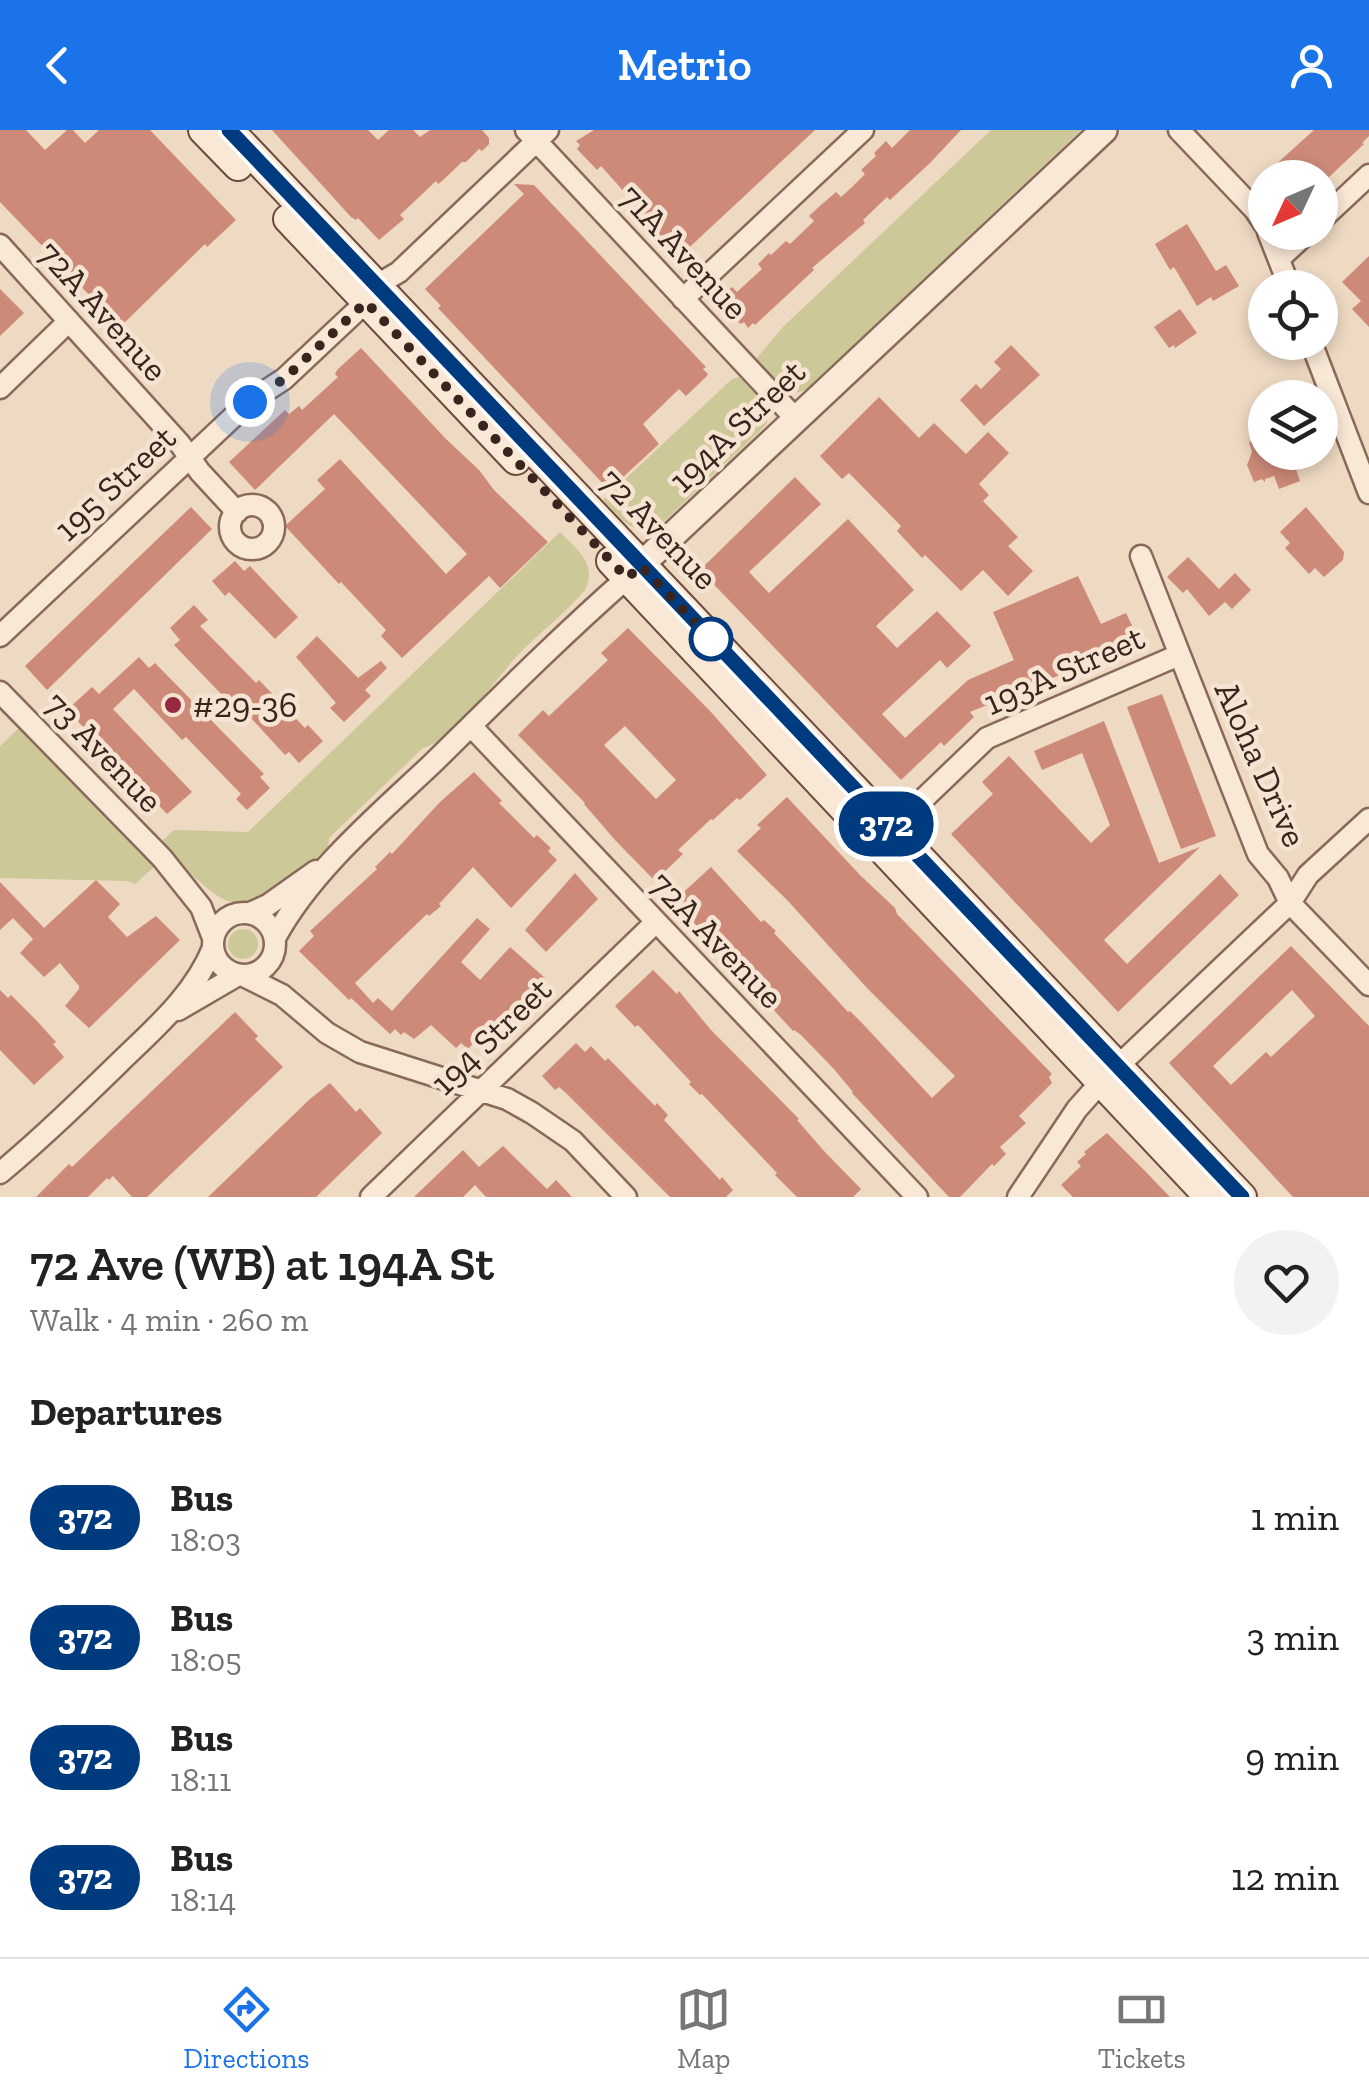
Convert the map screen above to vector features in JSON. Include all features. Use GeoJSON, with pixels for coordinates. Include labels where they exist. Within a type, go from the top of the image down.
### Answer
{"type":"FeatureCollection","features":[{"type":"Feature","properties":{"kind":"main road"},"geometry":{"type":"LineString","coordinates":[[203,130],[258,188],[292,210],[372,294]]}},
{"type":"Feature","properties":{"kind":"main road","name":"72 Avenue"},"geometry":{"type":"LineString","coordinates":[[229,130],[372,294],[634,572],[962,934],[999,956],[1110,1074],[1242,1197]]}},
{"type":"Feature","properties":{"kind":"main road","name":"72 Avenue"},"geometry":{"type":"LineString","coordinates":[[634,572],[891,830],[1110,1074],[1209,1197]]}},
{"type":"Feature","properties":{"kind":"main road"},"geometry":{"type":"LineString","coordinates":[[1110,1074],[1227,1197]]}},
{"type":"Feature","properties":{"kind":"street"},"geometry":{"type":"LineString","coordinates":[[683,299],[863,130]]}},
{"type":"Feature","properties":{"kind":"street","name":"194A Street"},"geometry":{"type":"LineString","coordinates":[[275,944],[290,913],[334,858],[545,652],[1104,130]]}},
{"type":"Feature","properties":{"kind":"street"},"geometry":{"type":"LineString","coordinates":[[1178,130],[1248,202]]}},
{"type":"Feature","properties":{"kind":"street","name":"195 Street"},"geometry":{"type":"LineString","coordinates":[[0,636],[250,402],[284,379],[399,272],[537,134]]}},
{"type":"Feature","properties":{"kind":"street","name":"71A Avenue"},"geometry":{"type":"LineString","coordinates":[[537,134],[683,299],[796,418]]}},
{"type":"Feature","properties":{"kind":"street"},"geometry":{"type":"LineString","coordinates":[[1338,204],[1369,175]]}},
{"type":"Feature","properties":{"kind":"street","name":"72A Avenue"},"geometry":{"type":"LineString","coordinates":[[0,245],[237,512]]}},
{"type":"Feature","properties":{"kind":"street"},"geometry":{"type":"LineString","coordinates":[[1275,250],[1283,270]]}},
{"type":"Feature","properties":{"kind":"street"},"geometry":{"type":"LineString","coordinates":[[1279,259],[1289,250]]}},
{"type":"Feature","properties":{"kind":"street"},"geometry":{"type":"LineString","coordinates":[[0,388],[69,321]]}},
{"type":"Feature","properties":{"kind":"street"},"geometry":{"type":"LineString","coordinates":[[1317,360],[1369,493]]}},
{"type":"Feature","properties":{"kind":"street","name":"Aloha Drive"},"geometry":{"type":"LineString","coordinates":[[1141,556],[1252,842],[1278,878],[1290,903],[1369,985]]}},
{"type":"Feature","properties":{"kind":"street","name":"193A Street"},"geometry":{"type":"LineString","coordinates":[[891,830],[986,738],[1179,656]]}},
{"type":"Feature","properties":{"kind":"street","name":"73 Avenue"},"geometry":{"type":"LineString","coordinates":[[0,692],[162,858],[203,894],[245,913]]}},
{"type":"Feature","properties":{"kind":"street","name":"72A Avenue"},"geometry":{"type":"LineString","coordinates":[[471,726],[917,1197]]}},
{"type":"Feature","properties":{"kind":"street"},"geometry":{"type":"LineString","coordinates":[[1018,1197],[1077,1109],[1290,903],[1308,876],[1369,819]]}},
{"type":"Feature","properties":{"kind":"street","name":"73 Avenue"},"geometry":{"type":"LineString","coordinates":[[162,858],[200,907],[213,943]]}},
{"type":"Feature","properties":{"kind":"street","name":"194A Street"},"geometry":{"type":"LineString","coordinates":[[245,913],[268,905],[334,858]]}},
{"type":"Feature","properties":{"kind":"street"},"geometry":{"type":"LineString","coordinates":[[0,1174],[168,1016],[194,984],[222,921],[245,913],[267,922],[280,972],[296,1004]]}},
{"type":"Feature","properties":{"kind":"street","name":"194 Street"},"geometry":{"type":"LineString","coordinates":[[371,1197],[656,922]]}},
{"type":"Feature","properties":{"kind":"street"},"geometry":{"type":"LineString","coordinates":[[213,943],[221,966],[282,994],[351,1048],[507,1099],[552,1126],[573,1141],[626,1197]]}},
{"type":"Feature","properties":{"kind":"street"},"geometry":{"type":"LineString","coordinates":[[168,1016],[241,975],[268,965],[275,944]]}},
{"type":"Feature","properties":{"kind":"shaded area"},"geometry":{"type":"Polygon","coordinates":[[[991,130],[1081,130],[807,389],[797,393],[782,391],[755,360],[784,326],[991,130]]]}},
{"type":"Feature","properties":{"kind":"shaded area"},"geometry":{"type":"Polygon","coordinates":[[[739,377],[766,402],[766,425],[659,526],[642,530],[621,519],[603,500],[732,379],[739,377]]]}},
{"type":"Feature","properties":{"kind":"shaded area"},"geometry":{"type":"Polygon","coordinates":[[[560,532],[587,565],[585,590],[517,656],[448,734],[423,748],[329,838],[328,852],[274,893],[250,904],[215,894],[171,855],[163,840],[174,830],[248,832],[560,532]]]}},
{"type":"Feature","properties":{"kind":"shaded area"},"geometry":{"type":"Polygon","coordinates":[[[19,728],[140,854],[156,865],[135,884],[0,878],[0,746],[19,728]]]}},
{"type":"Feature","properties":{"kind":"shaded area"},"geometry":{"type":"Polygon","coordinates":[[[243,929],[254,933],[258,944],[254,955],[243,959],[232,955],[228,944],[232,933],[243,929]]]}},
{"type":"Feature","properties":{"kind":"building"},"geometry":{"type":"Polygon","coordinates":[[[0,130],[26,130],[45,150],[67,130],[73,130],[85,143],[99,130],[150,130],[236,220],[207,247],[205,244],[120,327],[0,202],[0,130]]]}},
{"type":"Feature","properties":{"kind":"building"},"geometry":{"type":"Polygon","coordinates":[[[272,130],[368,130],[378,140],[389,130],[413,130],[420,137],[430,130],[482,130],[489,144],[438,184],[436,181],[400,215],[404,219],[379,240],[358,218],[351,217],[272,130]]]}},
{"type":"Feature","properties":{"kind":"building"},"geometry":{"type":"Polygon","coordinates":[[[594,130],[815,130],[679,257],[601,166],[597,170],[577,149],[580,145],[576,141],[594,130]]]}},
{"type":"Feature","properties":{"kind":"building"},"geometry":{"type":"Polygon","coordinates":[[[910,130],[961,130],[755,325],[748,328],[744,322],[738,322],[722,302],[722,296],[732,287],[737,292],[762,269],[758,264],[769,253],[786,241],[790,244],[814,221],[809,216],[836,192],[841,197],[851,188],[886,141],[892,148],[910,130]]]}},
{"type":"Feature","properties":{"kind":"building"},"geometry":{"type":"Polygon","coordinates":[[[1314,130],[1369,130],[1364,144],[1338,169],[1338,160],[1281,160],[1314,130]]]}},
{"type":"Feature","properties":{"kind":"building"},"geometry":{"type":"Polygon","coordinates":[[[514,184],[534,185],[706,367],[706,377],[686,396],[679,389],[643,424],[659,444],[609,490],[438,308],[441,306],[425,289],[524,194],[514,184]]]}},
{"type":"Feature","properties":{"kind":"building"},"geometry":{"type":"Polygon","coordinates":[[[1187,224],[1216,271],[1226,265],[1239,286],[1197,306],[1155,244],[1187,224]]]}},
{"type":"Feature","properties":{"kind":"building"},"geometry":{"type":"Polygon","coordinates":[[[1369,256],[1369,327],[1352,309],[1361,301],[1342,282],[1369,256]]]}},
{"type":"Feature","properties":{"kind":"building"},"geometry":{"type":"Polygon","coordinates":[[[0,289],[24,313],[0,336],[0,289]]]}},
{"type":"Feature","properties":{"kind":"building"},"geometry":{"type":"Polygon","coordinates":[[[1180,309],[1197,333],[1169,348],[1154,327],[1180,309]]]}},
{"type":"Feature","properties":{"kind":"building"},"geometry":{"type":"Polygon","coordinates":[[[1011,345],[1040,375],[984,426],[960,400],[976,384],[981,389],[1001,369],[994,362],[1011,345]]]}},
{"type":"Feature","properties":{"kind":"building"},"geometry":{"type":"Polygon","coordinates":[[[361,348],[548,542],[500,588],[489,576],[402,658],[381,636],[386,630],[285,526],[325,489],[317,480],[340,459],[446,574],[467,554],[334,414],[255,490],[229,462],[285,410],[289,414],[299,406],[302,410],[338,377],[337,370],[361,348]]]}},
{"type":"Feature","properties":{"kind":"building"},"geometry":{"type":"Polygon","coordinates":[[[879,397],[919,438],[934,423],[966,454],[988,432],[1009,453],[979,484],[989,495],[983,501],[1018,537],[1008,546],[1033,571],[1008,596],[983,570],[961,591],[925,555],[922,558],[897,531],[901,526],[849,473],[842,479],[820,456],[879,397]]]}},
{"type":"Feature","properties":{"kind":"building"},"geometry":{"type":"Polygon","coordinates":[[[1249,470],[1296,470],[1300,481],[1279,489],[1274,476],[1265,482],[1254,482],[1249,470]]]}},
{"type":"Feature","properties":{"kind":"building"},"geometry":{"type":"Polygon","coordinates":[[[795,477],[821,504],[749,572],[769,593],[848,519],[914,590],[876,626],[897,648],[937,611],[971,646],[947,668],[940,660],[882,714],[905,738],[968,680],[1014,660],[993,612],[1078,576],[1101,624],[1126,613],[1140,642],[970,712],[974,717],[901,780],[700,570],[795,477]]]}},
{"type":"Feature","properties":{"kind":"building"},"geometry":{"type":"Polygon","coordinates":[[[191,507],[212,529],[47,690],[25,666],[191,507]]]}},
{"type":"Feature","properties":{"kind":"building"},"geometry":{"type":"Polygon","coordinates":[[[1306,507],[1344,552],[1343,560],[1324,577],[1315,568],[1309,574],[1285,548],[1290,543],[1280,532],[1306,507]]]}},
{"type":"Feature","properties":{"kind":"building"},"geometry":{"type":"Polygon","coordinates":[[[1188,557],[1219,589],[1235,573],[1251,590],[1232,609],[1225,602],[1209,616],[1187,589],[1183,593],[1167,577],[1188,557]]]}},
{"type":"Feature","properties":{"kind":"building"},"geometry":{"type":"Polygon","coordinates":[[[235,561],[244,571],[250,566],[298,617],[275,639],[229,592],[225,596],[212,581],[235,561]]]}},
{"type":"Feature","properties":{"kind":"building"},"geometry":{"type":"Polygon","coordinates":[[[194,605],[208,620],[200,626],[256,683],[259,680],[305,728],[308,725],[323,741],[299,763],[289,752],[285,755],[229,694],[225,698],[174,645],[180,640],[170,628],[194,605]]]}},
{"type":"Feature","properties":{"kind":"building"},"geometry":{"type":"Polygon","coordinates":[[[628,628],[767,775],[678,850],[683,854],[655,881],[518,735],[543,710],[549,716],[608,660],[601,653],[628,628]],[[625,726],[604,745],[656,799],[676,780],[625,726]]]}},
{"type":"Feature","properties":{"kind":"building"},"geometry":{"type":"Polygon","coordinates":[[[317,636],[358,678],[381,661],[387,668],[365,690],[371,696],[344,722],[330,708],[336,703],[296,657],[317,636]]]}},
{"type":"Feature","properties":{"kind":"building"},"geometry":{"type":"Polygon","coordinates":[[[139,657],[149,668],[155,663],[264,774],[260,777],[270,788],[247,810],[236,799],[241,794],[134,689],[113,709],[192,792],[167,814],[67,710],[92,687],[99,694],[139,657]]]}},
{"type":"Feature","properties":{"kind":"building"},"geometry":{"type":"Polygon","coordinates":[[[1162,694],[1216,836],[1181,849],[1127,707],[1162,694]]]}},
{"type":"Feature","properties":{"kind":"building"},"geometry":{"type":"Polygon","coordinates":[[[1104,721],[1159,863],[1200,847],[1104,940],[1127,964],[1220,874],[1239,895],[1118,1012],[951,834],[993,794],[982,782],[1009,756],[1091,843],[1110,825],[1082,753],[1042,770],[1034,751],[1104,721]]]}},
{"type":"Feature","properties":{"kind":"building"},"geometry":{"type":"Polygon","coordinates":[[[474,772],[534,838],[537,835],[551,848],[548,851],[557,860],[511,908],[473,867],[441,906],[427,914],[355,983],[373,1003],[378,998],[392,1011],[477,918],[490,929],[461,962],[480,980],[510,947],[545,978],[487,1039],[482,1034],[468,1049],[461,1043],[456,1048],[431,1025],[414,1039],[395,1029],[390,1034],[299,951],[314,936],[310,931],[474,772]]]}},
{"type":"Feature","properties":{"kind":"building"},"geometry":{"type":"Polygon","coordinates":[[[787,797],[1052,1074],[1052,1083],[1019,1116],[1026,1123],[1000,1147],[1006,1154],[960,1197],[949,1197],[674,901],[711,867],[932,1098],[955,1076],[737,851],[787,797]]]}},
{"type":"Feature","properties":{"kind":"building"},"geometry":{"type":"Polygon","coordinates":[[[575,873],[598,899],[546,952],[525,930],[575,873]]]}},
{"type":"Feature","properties":{"kind":"building"},"geometry":{"type":"Polygon","coordinates":[[[96,880],[120,904],[108,917],[127,937],[156,916],[180,940],[89,1028],[65,1006],[79,986],[60,963],[44,977],[20,953],[33,939],[13,918],[0,930],[0,882],[44,928],[96,880]]]}},
{"type":"Feature","properties":{"kind":"building"},"geometry":{"type":"Polygon","coordinates":[[[1291,946],[1369,1026],[1369,1197],[1293,1197],[1169,1063],[1291,946]],[[1292,990],[1213,1066],[1231,1085],[1266,1052],[1271,1057],[1315,1016],[1292,990]]]}},
{"type":"Feature","properties":{"kind":"building"},"geometry":{"type":"Polygon","coordinates":[[[653,970],[677,994],[679,991],[861,1189],[853,1197],[797,1197],[638,1025],[635,1027],[615,1006],[653,970]]]}},
{"type":"Feature","properties":{"kind":"building"},"geometry":{"type":"Polygon","coordinates":[[[0,990],[8,998],[11,995],[37,1021],[64,1057],[34,1085],[0,1050],[0,990]]]}},
{"type":"Feature","properties":{"kind":"building"},"geometry":{"type":"Polygon","coordinates":[[[235,1012],[283,1067],[147,1197],[132,1197],[113,1176],[88,1197],[36,1197],[69,1164],[72,1167],[235,1012]]]}},
{"type":"Feature","properties":{"kind":"building"},"geometry":{"type":"Polygon","coordinates":[[[576,1043],[585,1052],[591,1046],[605,1061],[608,1058],[655,1106],[657,1103],[668,1115],[664,1120],[733,1190],[726,1197],[670,1197],[566,1093],[559,1087],[555,1090],[542,1076],[576,1043]]]}},
{"type":"Feature","properties":{"kind":"building"},"geometry":{"type":"Polygon","coordinates":[[[330,1083],[382,1133],[316,1197],[208,1197],[310,1099],[330,1083]]]}},
{"type":"Feature","properties":{"kind":"building"},"geometry":{"type":"Polygon","coordinates":[[[1107,1133],[1170,1197],[1073,1197],[1061,1185],[1081,1166],[1077,1162],[1084,1152],[1107,1133]]]}},
{"type":"Feature","properties":{"kind":"building"},"geometry":{"type":"Polygon","coordinates":[[[503,1146],[547,1189],[556,1180],[572,1197],[486,1197],[475,1185],[463,1197],[414,1197],[463,1150],[479,1167],[503,1146]]]}},
{"type":"Feature","properties":{"kind":"bus line","name":"372"},"geometry":{"type":"LineString","coordinates":[[229,130],[1242,1197]]}},
{"type":"Feature","properties":{"kind":"place","name":"#29-36"},"geometry":{"type":"Point","coordinates":[173,705]}},
{"type":"Feature","properties":{"kind":"route"},"geometry":{"type":"LineString","coordinates":[[250,402],[284,379],[366,302],[627,578],[641,566],[718,646],[711,639]]}}]}
